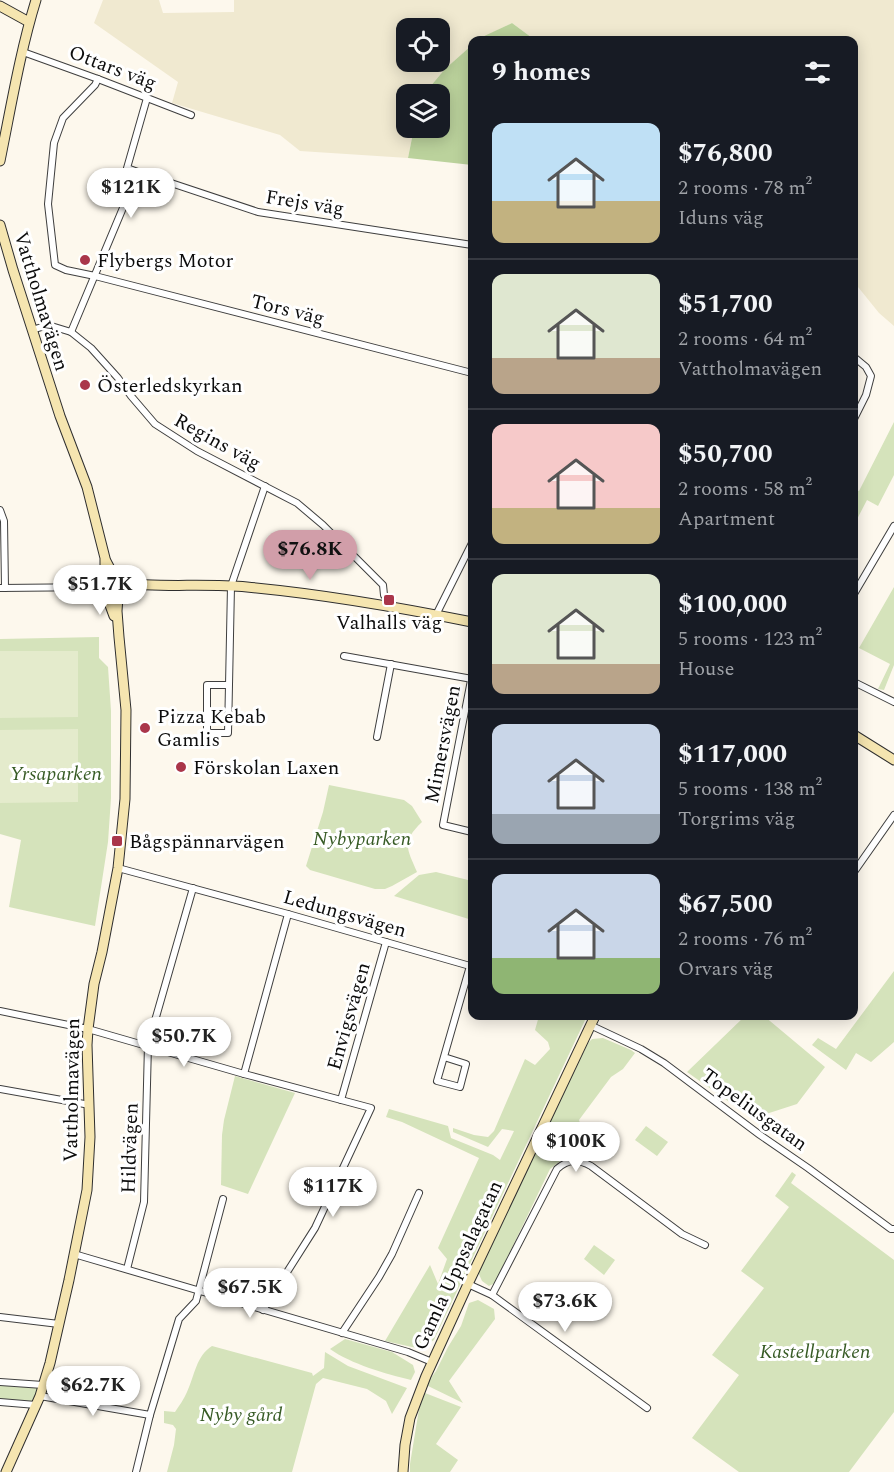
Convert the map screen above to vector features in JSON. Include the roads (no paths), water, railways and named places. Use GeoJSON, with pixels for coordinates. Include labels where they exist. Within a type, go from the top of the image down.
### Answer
{"type":"FeatureCollection","features":[{"type":"Feature","properties":{"kind":"main road"},"geometry":{"type":"LineString","coordinates":[[0,160],[22,52],[36,0]]}},
{"type":"Feature","properties":{"kind":"main road"},"geometry":{"type":"LineString","coordinates":[[0,6],[29,22]]}},
{"type":"Feature","properties":{"kind":"main road","name":"Vattholmavägen"},"geometry":{"type":"LineString","coordinates":[[0,225],[60,416],[87,487],[105,558],[119,588],[118,627],[126,721],[125,799],[118,868],[94,984],[88,1029],[90,1137],[87,1190],[43,1385],[6,1472]]}},
{"type":"Feature","properties":{"kind":"main road","name":"Vattholmavägen"},"geometry":{"type":"LineString","coordinates":[[103,585],[105,558]]}},
{"type":"Feature","properties":{"kind":"main road"},"geometry":{"type":"LineString","coordinates":[[110,579],[119,588],[113,598],[107,597],[103,591],[103,585],[110,579]]}},
{"type":"Feature","properties":{"kind":"main road"},"geometry":{"type":"LineString","coordinates":[[119,588],[142,585],[231,586],[348,598],[468,621]]}},
{"type":"Feature","properties":{"kind":"main road","name":"Vattholmavägen"},"geometry":{"type":"LineString","coordinates":[[107,597],[118,627]]}},
{"type":"Feature","properties":{"kind":"main road"},"geometry":{"type":"LineString","coordinates":[[858,738],[894,760]]}},
{"type":"Feature","properties":{"kind":"main road","name":"Gamla Uppsalagatan"},"geometry":{"type":"LineString","coordinates":[[403,1472],[410,1418],[432,1362],[593,1020]]}},
{"type":"Feature","properties":{"kind":"street","name":"Ottars väg"},"geometry":{"type":"LineString","coordinates":[[22,52],[191,114]]}},
{"type":"Feature","properties":{"kind":"street","name":"Tors väg"},"geometry":{"type":"LineString","coordinates":[[98,79],[63,118],[54,142],[48,204],[55,265],[66,270],[468,372]]}},
{"type":"Feature","properties":{"kind":"street"},"geometry":{"type":"LineString","coordinates":[[71,332],[138,172],[128,168],[147,98]]}},
{"type":"Feature","properties":{"kind":"street","name":"Frejs väg"},"geometry":{"type":"LineString","coordinates":[[138,172],[258,212],[468,244]]}},
{"type":"Feature","properties":{"kind":"street","name":"Regins väg"},"geometry":{"type":"LineString","coordinates":[[32,330],[48,325],[71,332],[92,348],[155,424],[197,451],[297,502],[383,585],[384,595]]}},
{"type":"Feature","properties":{"kind":"street"},"geometry":{"type":"LineString","coordinates":[[858,361],[871,376],[866,395],[858,411]]}},
{"type":"Feature","properties":{"kind":"street"},"geometry":{"type":"LineString","coordinates":[[229,685],[207,686],[207,733],[228,733],[229,685],[231,586],[265,486]]}},
{"type":"Feature","properties":{"kind":"street"},"geometry":{"type":"LineString","coordinates":[[0,510],[4,521],[3,588],[103,585]]}},
{"type":"Feature","properties":{"kind":"street"},"geometry":{"type":"LineString","coordinates":[[858,587],[894,526]]}},
{"type":"Feature","properties":{"kind":"street"},"geometry":{"type":"LineString","coordinates":[[436,615],[468,551]]}},
{"type":"Feature","properties":{"kind":"street"},"geometry":{"type":"LineString","coordinates":[[344,656],[468,677]]}},
{"type":"Feature","properties":{"kind":"street"},"geometry":{"type":"LineString","coordinates":[[377,736],[391,664]]}},
{"type":"Feature","properties":{"kind":"street"},"geometry":{"type":"LineString","coordinates":[[858,684],[894,702]]}},
{"type":"Feature","properties":{"kind":"street","name":"Mimersvägen"},"geometry":{"type":"LineString","coordinates":[[468,698],[443,825],[468,831]]}},
{"type":"Feature","properties":{"kind":"street"},"geometry":{"type":"LineString","coordinates":[[858,866],[894,815]]}},
{"type":"Feature","properties":{"kind":"street","name":"Ledungsvägen"},"geometry":{"type":"LineString","coordinates":[[118,868],[468,965]]}},
{"type":"Feature","properties":{"kind":"street","name":"Hildvägen"},"geometry":{"type":"LineString","coordinates":[[127,1269],[144,1202],[148,1045],[193,888]]}},
{"type":"Feature","properties":{"kind":"street"},"geometry":{"type":"LineString","coordinates":[[244,1074],[288,914]]}},
{"type":"Feature","properties":{"kind":"street","name":"Envigsvägen"},"geometry":{"type":"LineString","coordinates":[[340,1100],[386,942]]}},
{"type":"Feature","properties":{"kind":"street","name":"Ledungsvägen"},"geometry":{"type":"LineString","coordinates":[[444,1057],[466,1064],[460,1087],[437,1081],[468,973]]}},
{"type":"Feature","properties":{"kind":"street"},"geometry":{"type":"LineString","coordinates":[[0,1011],[88,1029],[371,1108],[315,1228],[263,1310]]}},
{"type":"Feature","properties":{"kind":"street","name":"Topeliusgatan"},"geometry":{"type":"LineString","coordinates":[[590,1025],[641,1049],[664,1063],[760,1135],[894,1229]]}},
{"type":"Feature","properties":{"kind":"street"},"geometry":{"type":"LineString","coordinates":[[0,1089],[90,1105]]}},
{"type":"Feature","properties":{"kind":"street"},"geometry":{"type":"LineString","coordinates":[[492,1295],[557,1169],[573,1161],[582,1161],[591,1166],[682,1234],[705,1245]]}},
{"type":"Feature","properties":{"kind":"street"},"geometry":{"type":"LineString","coordinates":[[342,1333],[392,1254],[419,1193]]}},
{"type":"Feature","properties":{"kind":"street"},"geometry":{"type":"LineString","coordinates":[[136,1472],[150,1414],[179,1319],[196,1301],[200,1291],[223,1199]]}},
{"type":"Feature","properties":{"kind":"street"},"geometry":{"type":"LineString","coordinates":[[74,1254],[408,1352],[432,1362]]}},
{"type":"Feature","properties":{"kind":"street"},"geometry":{"type":"LineString","coordinates":[[468,1284],[492,1295],[647,1408]]}},
{"type":"Feature","properties":{"kind":"street"},"geometry":{"type":"LineString","coordinates":[[0,1317],[58,1324]]}},
{"type":"Feature","properties":{"kind":"street"},"geometry":{"type":"LineString","coordinates":[[0,1382],[43,1385]]}},
{"type":"Feature","properties":{"kind":"street"},"geometry":{"type":"LineString","coordinates":[[0,1402],[38,1400],[150,1414]]}},
{"type":"Feature","properties":{"kind":"place","name":"Flybergs Motor"},"geometry":{"type":"Point","coordinates":[85,260]}},
{"type":"Feature","properties":{"kind":"place","name":"Österledskyrkan"},"geometry":{"type":"Point","coordinates":[85,385]}},
{"type":"Feature","properties":{"kind":"place","name":"Valhalls väg"},"geometry":{"type":"Point","coordinates":[389,600]}},
{"type":"Feature","properties":{"kind":"place","name":"Pizza Kebab Gamlis"},"geometry":{"type":"Point","coordinates":[145,728]}},
{"type":"Feature","properties":{"kind":"place","name":"Förskolan Laxen"},"geometry":{"type":"Point","coordinates":[181,767]}},
{"type":"Feature","properties":{"kind":"place","name":"Bågspännarvägen"},"geometry":{"type":"Point","coordinates":[117,841]}},
{"type":"Feature","properties":{"kind":"park label","name":"Yrsaparken"},"geometry":{"type":"Point","coordinates":[56,773]}},
{"type":"Feature","properties":{"kind":"park label","name":"Nybyparken"},"geometry":{"type":"Point","coordinates":[362,838]}},
{"type":"Feature","properties":{"kind":"park label","name":"Kastellparken"},"geometry":{"type":"Point","coordinates":[815,1351]}},
{"type":"Feature","properties":{"kind":"park label","name":"Nyby gård"},"geometry":{"type":"Point","coordinates":[241,1414]}}]}
